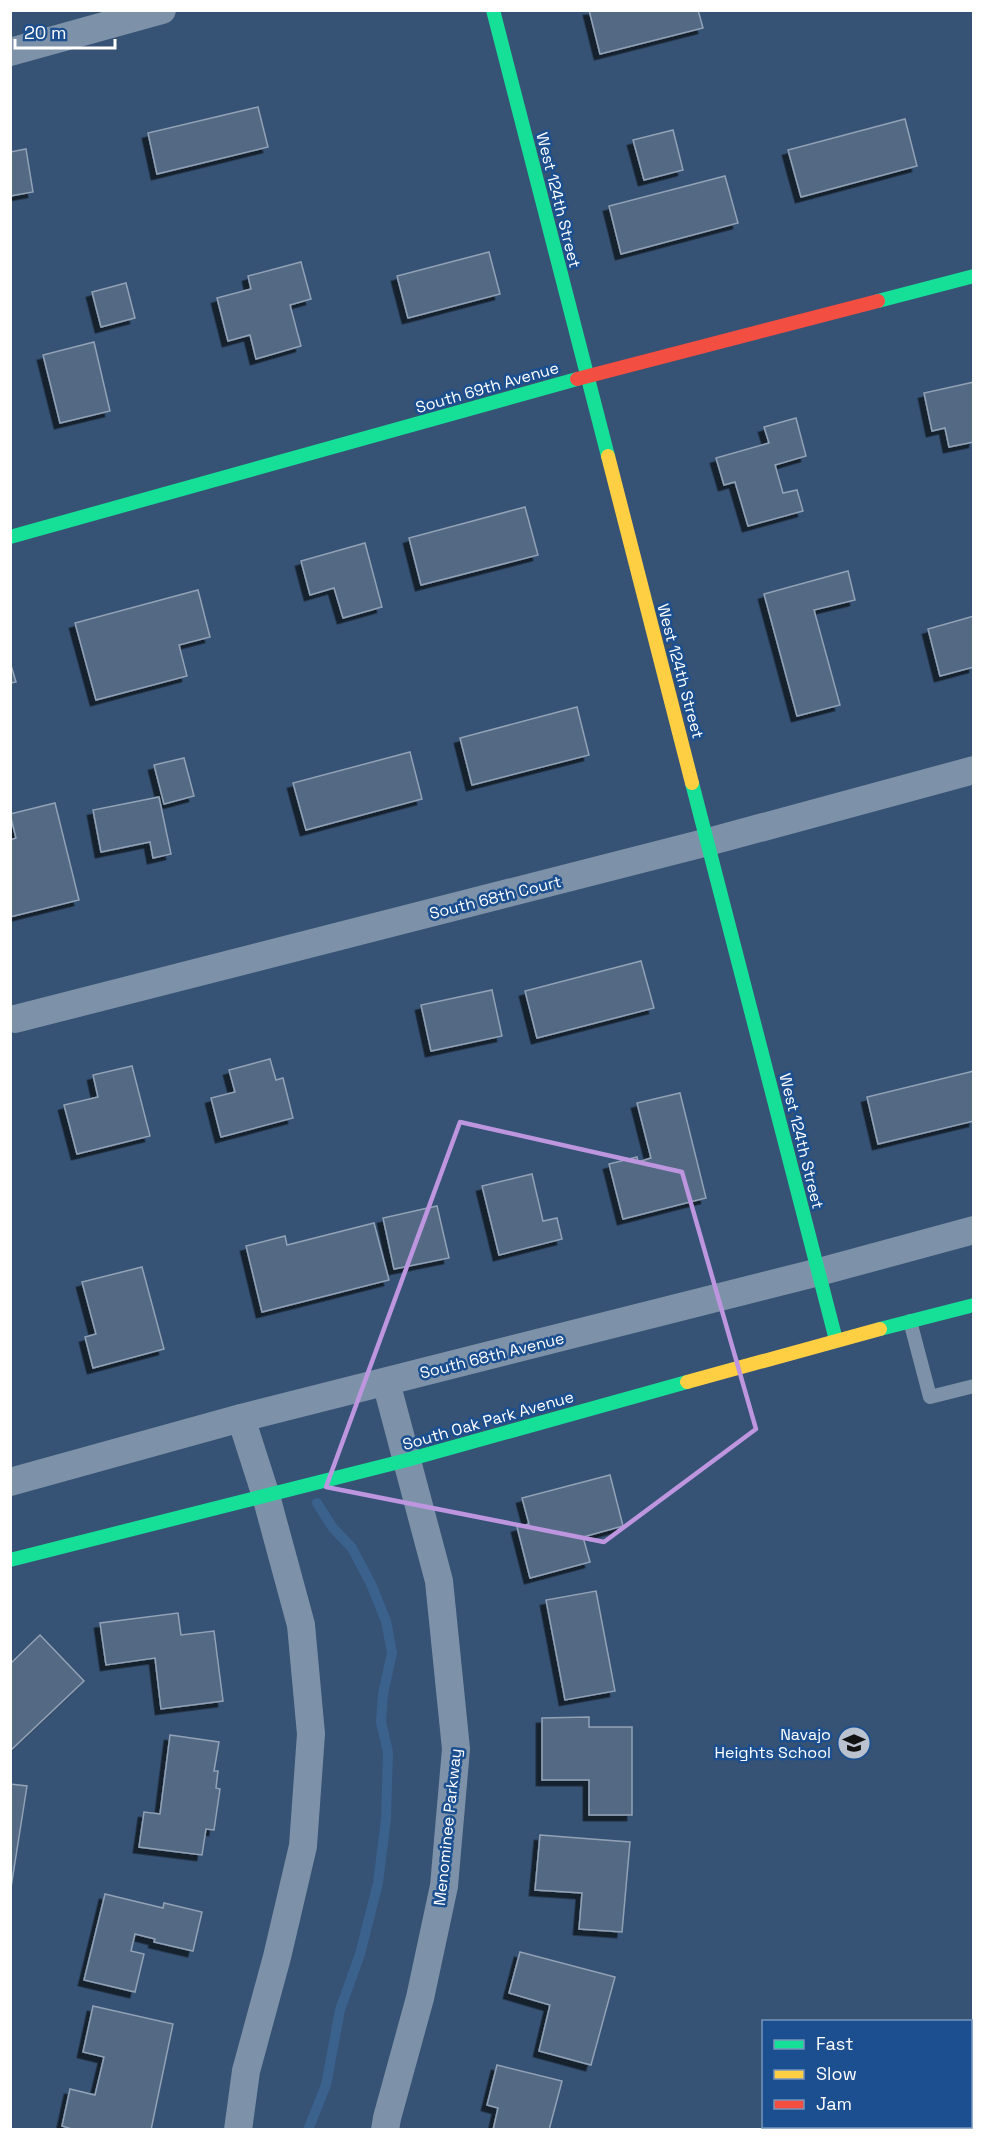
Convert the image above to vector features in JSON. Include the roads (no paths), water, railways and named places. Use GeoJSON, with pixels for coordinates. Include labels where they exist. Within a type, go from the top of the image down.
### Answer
{"type":"FeatureCollection","features":[{"type":"Feature","properties":{"kind":"street"},"geometry":{"type":"LineString","coordinates":[[10,52],[162,10]]}},
{"type":"Feature","properties":{"kind":"street","name":"West 124th Street"},"geometry":{"type":"LineString","coordinates":[[493,10],[836,1340]]}},
{"type":"Feature","properties":{"kind":"street","name":"South 69th Avenue"},"geometry":{"type":"LineString","coordinates":[[10,537],[588,376],[974,276]]}},
{"type":"Feature","properties":{"kind":"street","name":"South 68th Court"},"geometry":{"type":"LineString","coordinates":[[15,1019],[708,842],[974,770]]}},
{"type":"Feature","properties":{"kind":"street","name":"South 68th Avenue"},"geometry":{"type":"LineString","coordinates":[[10,1482],[241,1418],[819,1272],[974,1230]]}},
{"type":"Feature","properties":{"kind":"street","name":"South Oak Park Avenue"},"geometry":{"type":"LineString","coordinates":[[10,1560],[407,1460],[836,1340],[974,1305]]}},
{"type":"Feature","properties":{"kind":"street","name":"Menominee Parkway"},"geometry":{"type":"LineString","coordinates":[[385,2130],[420,1998],[444,1886],[456,1749],[439,1581],[386,1382]]}},
{"type":"Feature","properties":{"kind":"street"},"geometry":{"type":"LineString","coordinates":[[238,2130],[246,2071],[277,1957],[303,1846],[311,1734],[302,1625],[266,1496],[241,1418]]}},
{"type":"Feature","properties":{"kind":"lane"},"geometry":{"type":"LineString","coordinates":[[910,1321],[930,1397],[974,1386]]}},
{"type":"Feature","properties":{"kind":"waterway"},"geometry":{"type":"LineString","coordinates":[[308,2130],[326,2085],[340,2010],[360,1954],[378,1883],[386,1819],[388,1752],[381,1722],[383,1694],[392,1653],[386,1621],[371,1584],[352,1548],[333,1528],[317,1503]]}},
{"type":"Feature","properties":{"kind":"place","name":"Navajo Heights School"},"geometry":{"type":"Point","coordinates":[854,1743]}}]}
